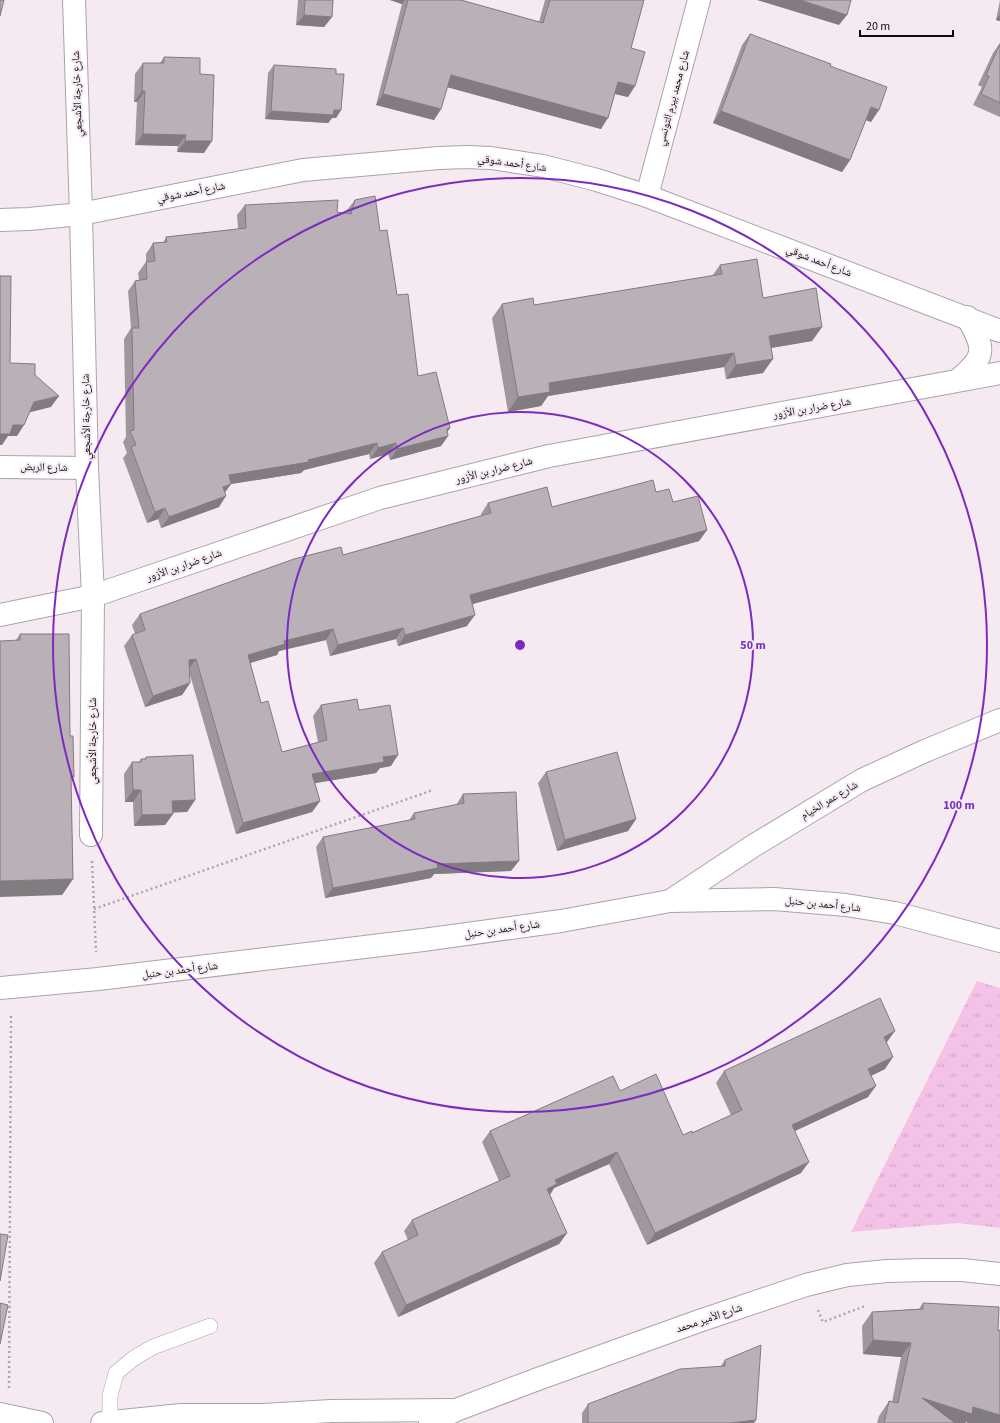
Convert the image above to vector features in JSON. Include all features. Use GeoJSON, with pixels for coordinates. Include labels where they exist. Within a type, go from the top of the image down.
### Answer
{"type":"FeatureCollection","features":[{"type":"Feature","properties":{"kind":"street","name":"شارع خارجة الأشجعي"},"geometry":{"type":"LineString","coordinates":[[74,0],[87,468],[93,596],[91,835]]}},
{"type":"Feature","properties":{"kind":"street","name":"شارع محمد بيرم التونسي"},"geometry":{"type":"LineString","coordinates":[[647,196],[699,0]]}},
{"type":"Feature","properties":{"kind":"street","name":"شارع أحمد شوقي"},"geometry":{"type":"LineString","coordinates":[[0,220],[29,220],[81,214],[303,170],[459,157],[491,158],[543,166],[597,180],[647,196],[967,317],[1000,331]]}},
{"type":"Feature","properties":{"kind":"street"},"geometry":{"type":"LineString","coordinates":[[958,380],[973,368],[980,356],[980,345],[977,333],[967,317]]}},
{"type":"Feature","properties":{"kind":"street","name":"شارع ضرار بن الأزور"},"geometry":{"type":"LineString","coordinates":[[0,615],[93,596],[380,498],[541,458],[1000,373]]}},
{"type":"Feature","properties":{"kind":"street","name":"شارع الربض"},"geometry":{"type":"LineString","coordinates":[[0,466],[87,468]]}},
{"type":"Feature","properties":{"kind":"street","name":"شارع عمر الخيام"},"geometry":{"type":"LineString","coordinates":[[670,901],[753,846],[862,780],[924,751],[1000,720]]}},
{"type":"Feature","properties":{"kind":"street","name":"شارع أحمد بن حنبل"},"geometry":{"type":"LineString","coordinates":[[6,988],[98,979],[423,940],[561,921],[670,901],[774,899],[846,905],[895,913],[1000,941]]}},
{"type":"Feature","properties":{"kind":"street","name":"شارع الأمير محمد"},"geometry":{"type":"LineString","coordinates":[[430,1423],[456,1410],[609,1353],[806,1285],[847,1275],[887,1271],[962,1270],[1000,1274]]}},
{"type":"Feature","properties":{"kind":"street"},"geometry":{"type":"LineString","coordinates":[[108,1422],[181,1415],[263,1415],[330,1411],[456,1410]]}},
{"type":"Feature","properties":{"kind":"street"},"geometry":{"type":"LineString","coordinates":[[4,1415],[42,1423]]}},
{"type":"Feature","properties":{"kind":"lane"},"geometry":{"type":"LineString","coordinates":[[108,1422],[110,1396],[116,1373],[134,1358],[153,1347],[210,1326]]}},
{"type":"Feature","properties":{"kind":"path"},"geometry":{"type":"LineString","coordinates":[[94,909],[433,790]]}},
{"type":"Feature","properties":{"kind":"path"},"geometry":{"type":"LineString","coordinates":[[91,835],[98,979]]}},
{"type":"Feature","properties":{"kind":"path"},"geometry":{"type":"LineString","coordinates":[[4,1415],[6,988]]}},
{"type":"Feature","properties":{"kind":"path"},"geometry":{"type":"LineString","coordinates":[[823,1322],[865,1306]]}},
{"type":"Feature","properties":{"kind":"green space"},"geometry":{"type":"Polygon","coordinates":[[[977,981],[1000,988],[1000,1228],[958,1223],[851,1232],[977,981]]]}},
{"type":"Feature","properties":{"kind":"building"},"geometry":{"type":"Polygon","coordinates":[[[0,0],[4,0],[0,16],[0,0]]]}},
{"type":"Feature","properties":{"kind":"building"},"geometry":{"type":"Polygon","coordinates":[[[305,0],[333,0],[332,17],[304,15],[305,0]]]}},
{"type":"Feature","properties":{"kind":"building"},"geometry":{"type":"Polygon","coordinates":[[[408,0],[461,0],[543,23],[550,0],[644,0],[631,48],[645,52],[635,86],[618,82],[608,118],[451,75],[441,109],[383,94],[408,0]]]}},
{"type":"Feature","properties":{"kind":"building"},"geometry":{"type":"Polygon","coordinates":[[[800,0],[851,0],[847,15],[800,0]]]}},
{"type":"Feature","properties":{"kind":"building"},"geometry":{"type":"Polygon","coordinates":[[[750,34],[831,64],[830,66],[887,87],[879,110],[871,107],[850,160],[721,111],[750,34]]]}},
{"type":"Feature","properties":{"kind":"building"},"geometry":{"type":"Polygon","coordinates":[[[1000,44],[1000,103],[981,94],[989,76],[986,75],[1000,44]]]}},
{"type":"Feature","properties":{"kind":"building"},"geometry":{"type":"Polygon","coordinates":[[[164,57],[200,58],[200,74],[214,75],[212,141],[185,141],[186,135],[143,134],[145,91],[142,91],[143,63],[164,63],[164,57]]]}},
{"type":"Feature","properties":{"kind":"building"},"geometry":{"type":"Polygon","coordinates":[[[274,65],[336,69],[336,74],[344,74],[341,110],[334,110],[333,115],[271,111],[274,65]]]}},
{"type":"Feature","properties":{"kind":"building"},"geometry":{"type":"Polygon","coordinates":[[[375,196],[380,231],[387,230],[397,295],[408,294],[418,376],[436,372],[450,428],[447,429],[448,436],[397,449],[396,443],[378,448],[377,443],[308,460],[309,462],[229,475],[231,484],[223,487],[226,496],[169,517],[165,508],[155,512],[131,447],[136,445],[130,431],[134,430],[132,328],[139,328],[135,281],[147,279],[146,262],[155,261],[153,243],[167,242],[166,237],[246,228],[245,205],[338,200],[337,212],[351,214],[355,200],[375,196]]]}},
{"type":"Feature","properties":{"kind":"building"},"geometry":{"type":"Polygon","coordinates":[[[757,259],[763,298],[816,288],[822,327],[769,336],[773,359],[736,365],[734,353],[549,383],[550,392],[518,397],[502,304],[533,298],[534,305],[722,274],[720,265],[757,259]]]}},
{"type":"Feature","properties":{"kind":"building"},"geometry":{"type":"Polygon","coordinates":[[[0,276],[11,276],[10,363],[35,364],[35,375],[59,396],[34,402],[24,425],[13,425],[10,434],[0,434],[0,276]]]}},
{"type":"Feature","properties":{"kind":"building"},"geometry":{"type":"Polygon","coordinates":[[[653,480],[656,492],[669,489],[673,502],[698,496],[707,530],[470,595],[475,615],[405,635],[403,628],[338,645],[333,629],[284,641],[285,644],[248,655],[261,703],[268,701],[282,752],[327,740],[321,705],[357,699],[359,710],[390,705],[398,755],[383,757],[384,762],[312,774],[320,801],[243,823],[196,659],[189,660],[190,683],[153,696],[132,635],[145,630],[140,614],[294,559],[341,547],[343,555],[491,513],[488,503],[547,487],[552,507],[653,480]]]}},
{"type":"Feature","properties":{"kind":"building"},"geometry":{"type":"Polygon","coordinates":[[[20,634],[69,634],[70,736],[73,736],[74,777],[71,777],[73,879],[0,881],[0,641],[20,640],[20,634]]]}},
{"type":"Feature","properties":{"kind":"building"},"geometry":{"type":"Polygon","coordinates":[[[617,752],[636,819],[565,840],[546,772],[617,752]]]}},
{"type":"Feature","properties":{"kind":"building"},"geometry":{"type":"Polygon","coordinates":[[[193,755],[195,800],[172,801],[173,814],[142,815],[141,790],[133,790],[132,762],[141,762],[141,759],[146,759],[146,757],[193,755]]]}},
{"type":"Feature","properties":{"kind":"building"},"geometry":{"type":"Polygon","coordinates":[[[516,792],[519,861],[437,864],[438,868],[333,888],[323,837],[415,819],[414,813],[464,803],[463,794],[516,792]]]}},
{"type":"Feature","properties":{"kind":"building"},"geometry":{"type":"Polygon","coordinates":[[[880,998],[895,1031],[884,1037],[893,1057],[868,1069],[876,1086],[792,1125],[809,1162],[655,1233],[617,1152],[555,1180],[557,1184],[547,1189],[567,1233],[406,1305],[382,1252],[418,1235],[412,1220],[510,1176],[490,1131],[613,1076],[620,1091],[656,1074],[683,1135],[692,1131],[692,1133],[742,1110],[724,1071],[880,998]]]}},
{"type":"Feature","properties":{"kind":"building"},"geometry":{"type":"Polygon","coordinates":[[[0,1234],[8,1235],[0,1281],[0,1234]]]}},
{"type":"Feature","properties":{"kind":"building"},"geometry":{"type":"Polygon","coordinates":[[[0,1303],[8,1305],[0,1344],[0,1303]]]}},
{"type":"Feature","properties":{"kind":"building"},"geometry":{"type":"Polygon","coordinates":[[[923,1303],[999,1307],[998,1331],[1000,1330],[1000,1415],[973,1407],[972,1414],[922,1398],[955,1423],[884,1423],[889,1401],[898,1403],[911,1343],[873,1340],[872,1312],[923,1309],[923,1303]]]}},
{"type":"Feature","properties":{"kind":"building"},"geometry":{"type":"Polygon","coordinates":[[[761,1345],[756,1420],[731,1423],[588,1423],[588,1404],[680,1369],[725,1366],[725,1360],[761,1345]]]}}]}
